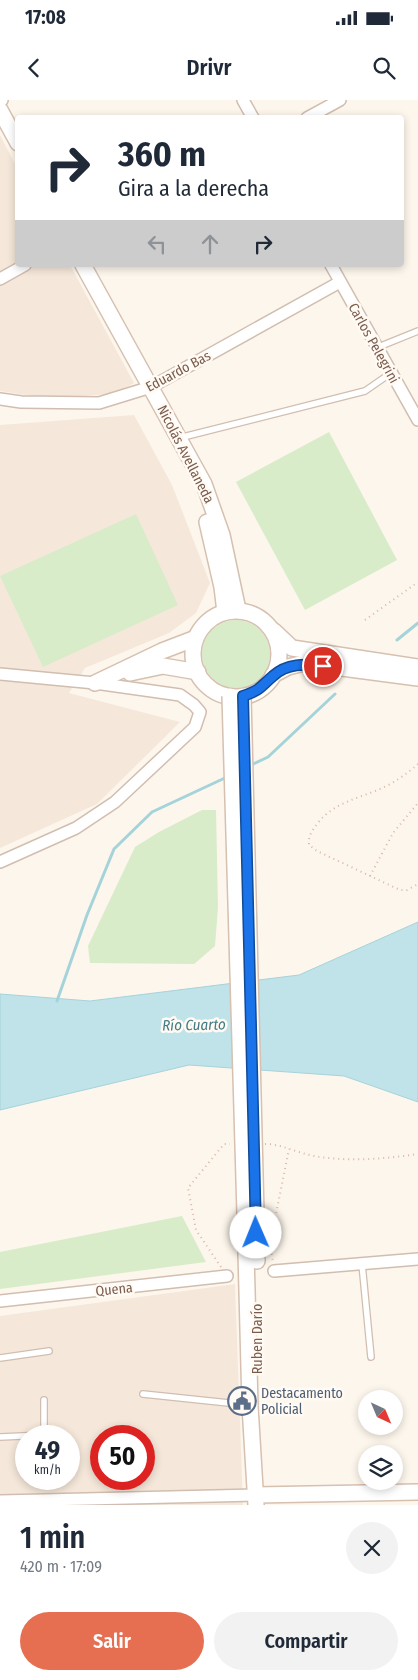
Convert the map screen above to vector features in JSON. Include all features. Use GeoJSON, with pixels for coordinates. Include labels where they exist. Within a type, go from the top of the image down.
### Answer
{"type":"FeatureCollection","features":[{"type":"Feature","properties":{"kind":"main road"},"geometry":{"type":"LineString","coordinates":[[0,110],[15,138]]}},
{"type":"Feature","properties":{"kind":"main road","name":"Nicolás Avellaneda"},"geometry":{"type":"LineString","coordinates":[[84,267],[204,484],[214,509],[228,560],[232,611]]}},
{"type":"Feature","properties":{"kind":"main road","name":"Nicolás Avellaneda"},"geometry":{"type":"LineString","coordinates":[[150,387],[166,431],[203,509],[232,611]]}},
{"type":"Feature","properties":{"kind":"main road"},"geometry":{"type":"LineString","coordinates":[[271,628],[278,643],[279,660],[273,675],[265,686],[237,696],[218,692],[206,684],[198,672],[194,661],[196,638],[208,621],[232,611],[250,613],[262,619],[292,648],[418,668]]}},
{"type":"Feature","properties":{"kind":"main road"},"geometry":{"type":"LineString","coordinates":[[95,683],[162,651],[196,638]]}},
{"type":"Feature","properties":{"kind":"main road"},"geometry":{"type":"LineString","coordinates":[[273,675],[288,667],[304,664],[418,678]]}},
{"type":"Feature","properties":{"kind":"main road"},"geometry":{"type":"LineString","coordinates":[[95,683],[163,666],[198,672]]}},
{"type":"Feature","properties":{"kind":"main road"},"geometry":{"type":"LineString","coordinates":[[237,696],[251,1214]]}},
{"type":"Feature","properties":{"kind":"main road","name":"Ruben Darío"},"geometry":{"type":"LineString","coordinates":[[251,1214],[250,1406],[256,1500]]}},
{"type":"Feature","properties":{"kind":"main road","name":"Ruben Darío"},"geometry":{"type":"LineString","coordinates":[[251,1214],[258,1474],[256,1500]]}},
{"type":"Feature","properties":{"kind":"main road"},"geometry":{"type":"LineString","coordinates":[[256,1500],[418,1492]]}},
{"type":"Feature","properties":{"kind":"street"},"geometry":{"type":"LineString","coordinates":[[243,100],[251,115]]}},
{"type":"Feature","properties":{"kind":"street"},"geometry":{"type":"LineString","coordinates":[[313,115],[340,100]]}},
{"type":"Feature","properties":{"kind":"street"},"geometry":{"type":"LineString","coordinates":[[0,278],[21,267]]}},
{"type":"Feature","properties":{"kind":"street","name":"Carlos Pelegrini"},"geometry":{"type":"LineString","coordinates":[[332,267],[418,420]]}},
{"type":"Feature","properties":{"kind":"street","name":"Eduardo Bas"},"geometry":{"type":"LineString","coordinates":[[0,398],[21,402],[99,403],[150,387],[340,282]]}},
{"type":"Feature","properties":{"kind":"street"},"geometry":{"type":"LineString","coordinates":[[0,674],[95,683],[180,695],[200,712],[195,727],[115,802],[76,828],[0,862]]}},
{"type":"Feature","properties":{"kind":"street"},"geometry":{"type":"LineString","coordinates":[[274,1272],[418,1259]]}},
{"type":"Feature","properties":{"kind":"street","name":"Quena"},"geometry":{"type":"LineString","coordinates":[[0,1301],[227,1276]]}},
{"type":"Feature","properties":{"kind":"street"},"geometry":{"type":"LineString","coordinates":[[0,1501],[27,1503],[256,1500]]}},
{"type":"Feature","properties":{"kind":"lane"},"geometry":{"type":"LineString","coordinates":[[376,348],[418,331]]}},
{"type":"Feature","properties":{"kind":"lane"},"geometry":{"type":"LineString","coordinates":[[179,438],[365,391],[391,373]]}},
{"type":"Feature","properties":{"kind":"lane"},"geometry":{"type":"LineString","coordinates":[[362,1264],[371,1357]]}},
{"type":"Feature","properties":{"kind":"lane"},"geometry":{"type":"LineString","coordinates":[[0,1358],[49,1351]]}},
{"type":"Feature","properties":{"kind":"lane"},"geometry":{"type":"LineString","coordinates":[[143,1394],[250,1406]]}},
{"type":"Feature","properties":{"kind":"lane"},"geometry":{"type":"LineString","coordinates":[[0,1437],[44,1435],[44,1400]]}},
{"type":"Feature","properties":{"kind":"path"},"geometry":{"type":"LineString","coordinates":[[365,620],[418,582]]}},
{"type":"Feature","properties":{"kind":"path"},"geometry":{"type":"LineString","coordinates":[[418,764],[383,788],[344,802],[329,811],[313,829],[308,839],[309,845],[317,851],[400,890],[407,890],[418,884]]}},
{"type":"Feature","properties":{"kind":"path"},"geometry":{"type":"LineString","coordinates":[[370,877],[393,834],[418,803]]}},
{"type":"Feature","properties":{"kind":"path"},"geometry":{"type":"LineString","coordinates":[[227,1276],[196,1230],[188,1188],[224,1144],[234,1144]]}},
{"type":"Feature","properties":{"kind":"path"},"geometry":{"type":"LineString","coordinates":[[263,1144],[273,1144],[314,1156],[380,1160],[418,1154]]}},
{"type":"Feature","properties":{"kind":"path"},"geometry":{"type":"LineString","coordinates":[[274,1272],[269,1238],[276,1214],[289,1149]]}},
{"type":"Feature","properties":{"kind":"shaded area"},"geometry":{"type":"Polygon","coordinates":[[[0,135],[15,164],[15,267],[71,267],[134,383],[117,393],[52,399],[0,391],[0,135]]]}},
{"type":"Feature","properties":{"kind":"shaded area"},"geometry":{"type":"Polygon","coordinates":[[[134,415],[172,485],[210,583],[196,613],[169,633],[85,668],[69,693],[180,722],[97,804],[0,848],[0,425],[134,415]]]}},
{"type":"Feature","properties":{"kind":"shaded area"},"geometry":{"type":"Polygon","coordinates":[[[235,1284],[243,1505],[0,1505],[0,1316],[235,1284]]]}},
{"type":"Feature","properties":{"kind":"green space"},"geometry":{"type":"Polygon","coordinates":[[[329,432],[397,560],[305,610],[236,482],[329,432]]]}},
{"type":"Feature","properties":{"kind":"green space"},"geometry":{"type":"Polygon","coordinates":[[[136,514],[178,605],[43,667],[0,576],[136,514]]]}},
{"type":"Feature","properties":{"kind":"green space"},"geometry":{"type":"Polygon","coordinates":[[[236,620],[249,623],[260,630],[267,641],[270,654],[267,667],[260,678],[249,685],[236,688],[223,685],[212,678],[205,667],[202,654],[205,641],[212,630],[223,623],[236,620]]]}},
{"type":"Feature","properties":{"kind":"green space"},"geometry":{"type":"Polygon","coordinates":[[[202,810],[216,810],[218,907],[215,946],[194,964],[90,963],[88,946],[135,847],[159,832],[202,810]]]}},
{"type":"Feature","properties":{"kind":"green space"},"geometry":{"type":"Polygon","coordinates":[[[182,1216],[206,1262],[0,1289],[0,1252],[182,1216]]]}},
{"type":"Feature","properties":{"kind":"water","name":"Río Cuarto"},"geometry":{"type":"Polygon","coordinates":[[[418,922],[418,1102],[344,1076],[189,1065],[0,1110],[0,994],[90,1001],[299,975],[418,922]]]}},
{"type":"Feature","properties":{"kind":"waterway"},"geometry":{"type":"LineString","coordinates":[[397,640],[418,623]]}},
{"type":"Feature","properties":{"kind":"waterway"},"geometry":{"type":"LineString","coordinates":[[249,766],[268,757],[335,694]]}},
{"type":"Feature","properties":{"kind":"waterway"},"geometry":{"type":"LineString","coordinates":[[57,1001],[87,915],[114,849],[152,812],[227,777]]}},
{"type":"Feature","properties":{"kind":"place","name":"Destacamento Policial"},"geometry":{"type":"Point","coordinates":[242,1401]}},
{"type":"Feature","properties":{"kind":"route"},"geometry":{"type":"LineString","coordinates":[[256,1233],[243,696],[254,693],[265,686],[273,675],[288,667],[304,664],[323,666]]}}]}
